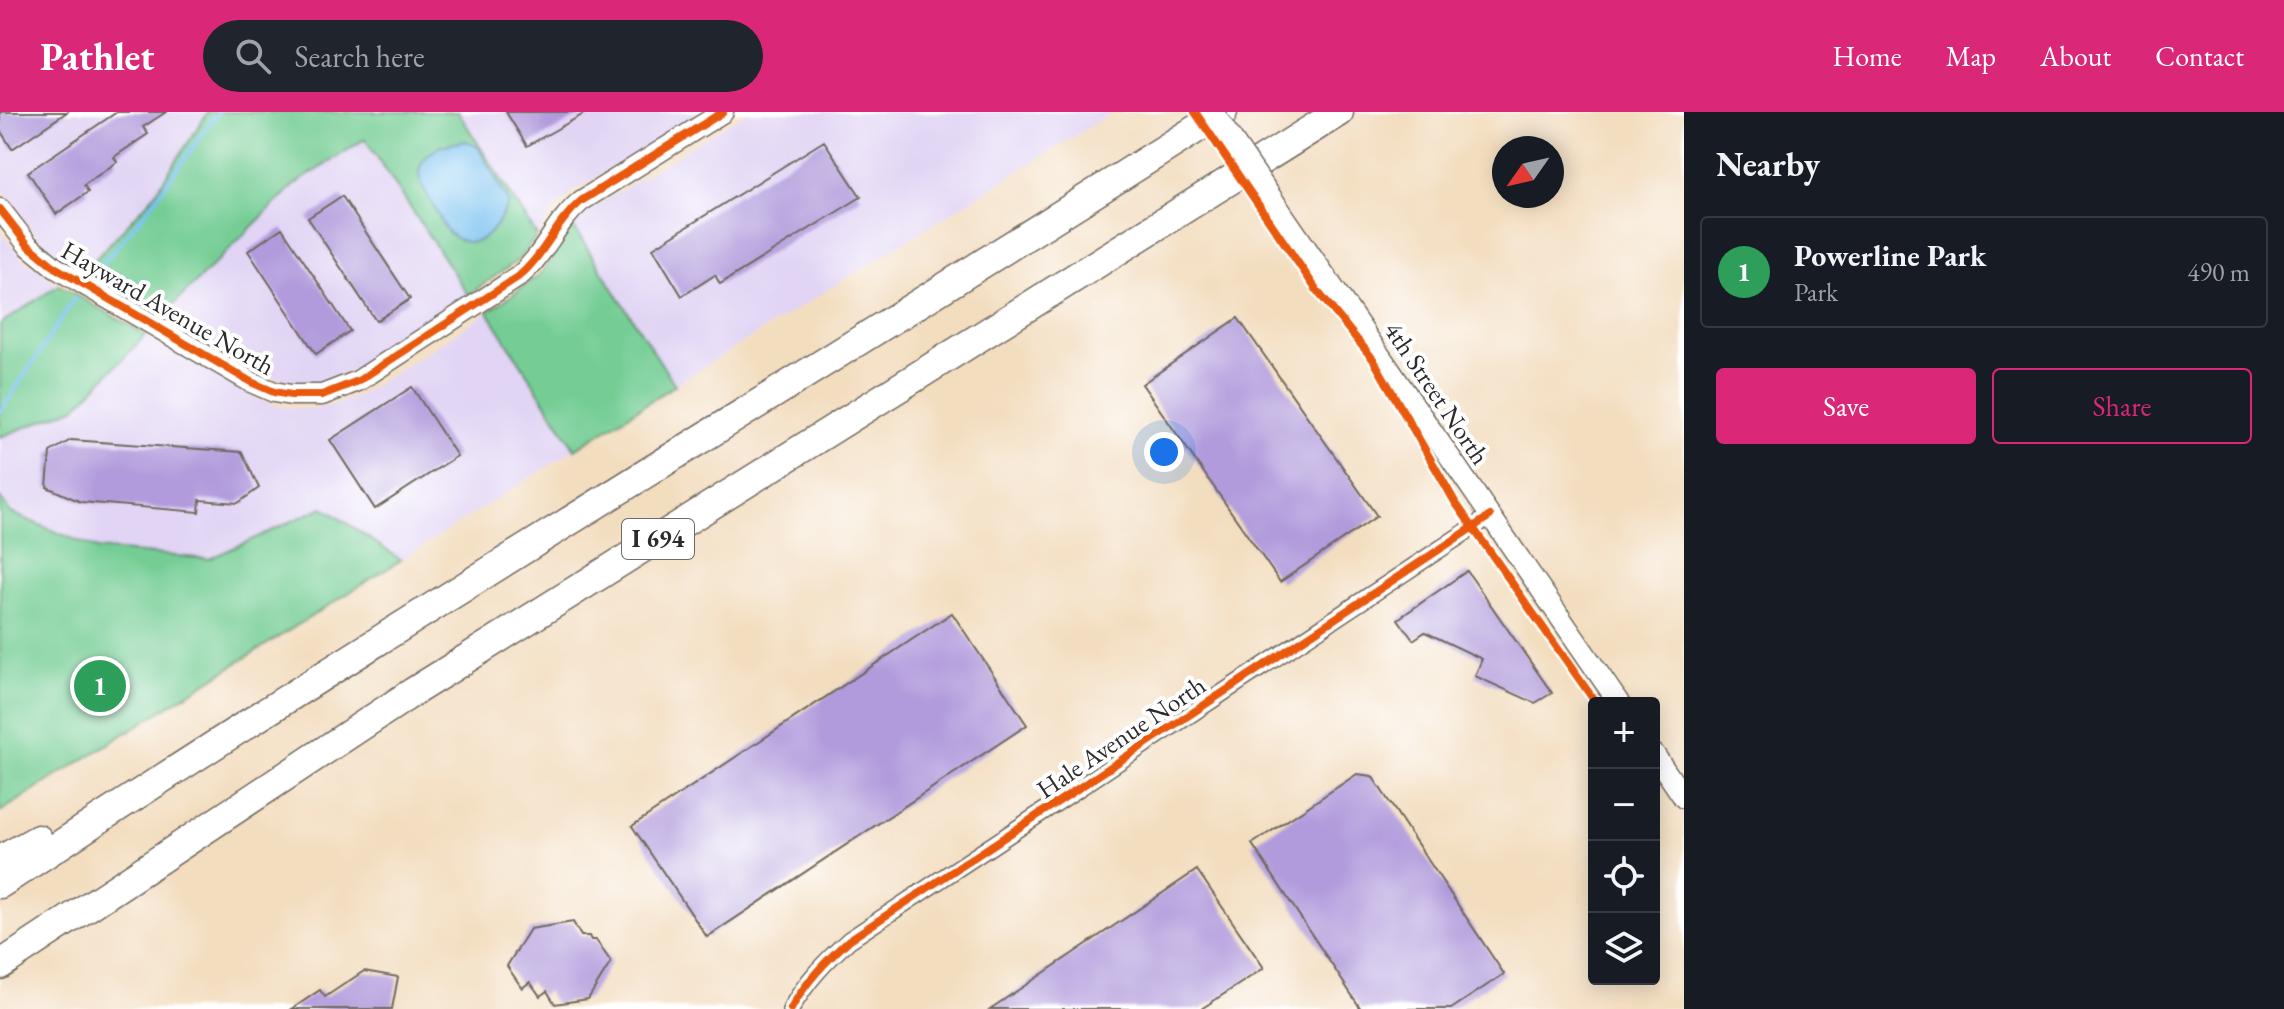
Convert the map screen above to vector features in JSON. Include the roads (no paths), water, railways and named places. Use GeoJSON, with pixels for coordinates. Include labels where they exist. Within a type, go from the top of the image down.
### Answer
{"type":"FeatureCollection","features":[{"type":"Feature","properties":{"kind":"highway","name":"I 694"},"geometry":{"type":"LineString","coordinates":[[0,884],[201,752],[1223,112]]}},
{"type":"Feature","properties":{"kind":"highway","name":"I 694"},"geometry":{"type":"LineString","coordinates":[[0,965],[413,692],[1339,112]]}},
{"type":"Feature","properties":{"kind":"highway"},"geometry":{"type":"LineString","coordinates":[[0,860],[201,752]]}},
{"type":"Feature","properties":{"kind":"street","name":"Hayward Avenue North"},"geometry":{"type":"LineString","coordinates":[[0,209],[10,225],[43,259],[229,370],[278,393],[322,395],[368,375],[518,277],[536,260],[561,222],[578,204],[723,112]]}},
{"type":"Feature","properties":{"kind":"street","name":"4th Street North"},"geometry":{"type":"LineString","coordinates":[[1213,112],[1615,697]]}},
{"type":"Feature","properties":{"kind":"street","name":"Hale Avenue North"},"geometry":{"type":"LineString","coordinates":[[791,1009],[806,983],[849,940],[1490,516]]}},
{"type":"Feature","properties":{"kind":"street"},"geometry":{"type":"LineString","coordinates":[[1660,763],[1684,798]]}},
{"type":"Feature","properties":{"kind":"water"},"geometry":{"type":"Polygon","coordinates":[[[467,141],[478,147],[509,202],[493,229],[479,241],[470,242],[450,234],[425,191],[419,173],[422,162],[432,152],[448,144],[467,141]]]}},
{"type":"Feature","properties":{"kind":"waterway"},"geometry":{"type":"LineString","coordinates":[[93,275],[149,208],[218,112]]}},
{"type":"Feature","properties":{"kind":"waterway"},"geometry":{"type":"LineString","coordinates":[[1,411],[75,298]]}},
{"type":"Feature","properties":{"kind":"place","name":"Powerline Park"},"geometry":{"type":"Point","coordinates":[100,686]}}]}
